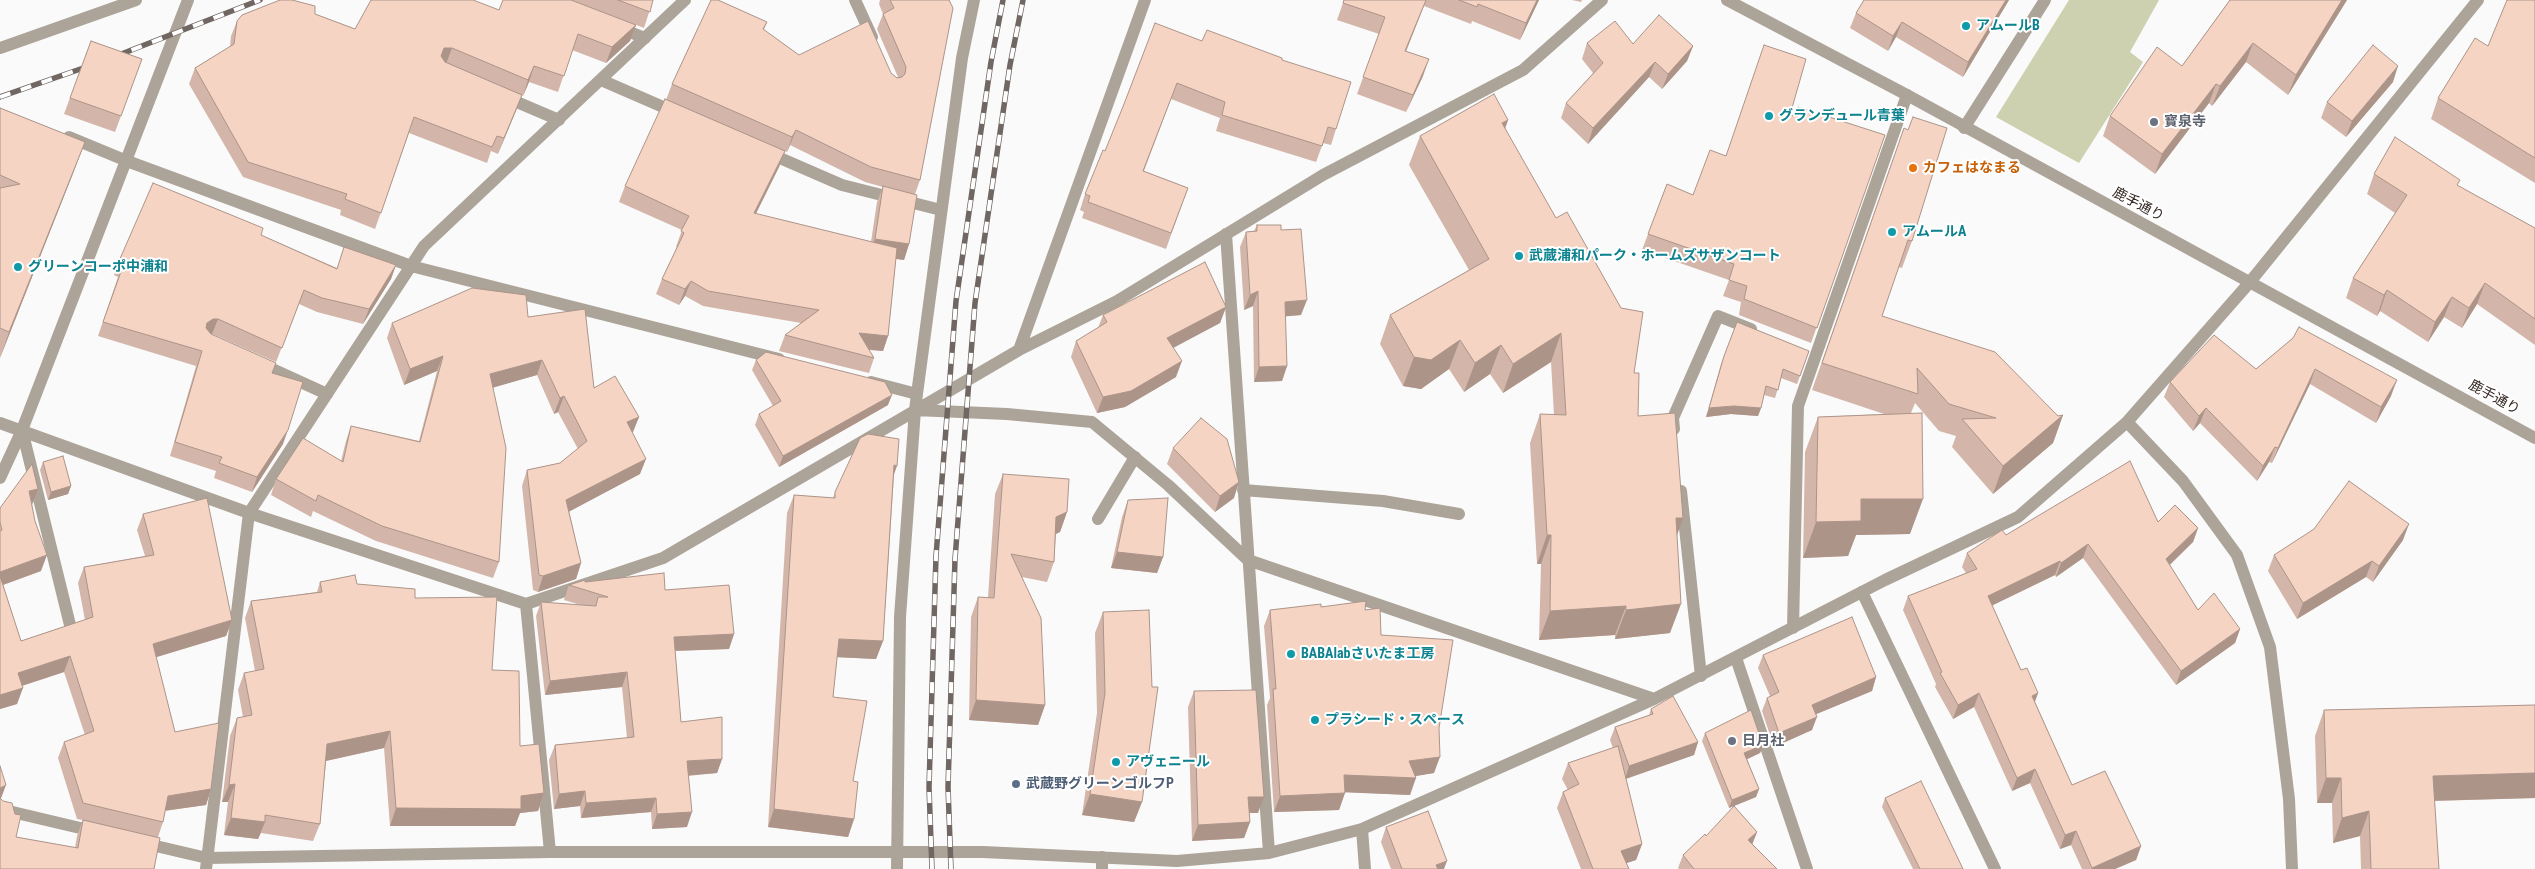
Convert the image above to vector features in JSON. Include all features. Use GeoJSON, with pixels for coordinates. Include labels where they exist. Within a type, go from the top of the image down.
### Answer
{"type":"FeatureCollection","features":[{"type":"Feature","properties":{"kind":"street"},"geometry":{"type":"LineString","coordinates":[[0,48],[136,0]]}},
{"type":"Feature","properties":{"kind":"street"},"geometry":{"type":"LineString","coordinates":[[0,478],[22,430],[188,0]]}},
{"type":"Feature","properties":{"kind":"street"},"geometry":{"type":"LineString","coordinates":[[207,863],[249,513],[424,246],[685,0]]}},
{"type":"Feature","properties":{"kind":"street"},"geometry":{"type":"LineString","coordinates":[[855,0],[878,49]]}},
{"type":"Feature","properties":{"kind":"street"},"geometry":{"type":"LineString","coordinates":[[897,869],[900,617],[915,410],[962,58],[974,0]]}},
{"type":"Feature","properties":{"kind":"street"},"geometry":{"type":"LineString","coordinates":[[1019,350],[1144,0]]}},
{"type":"Feature","properties":{"kind":"street"},"geometry":{"type":"LineString","coordinates":[[0,423],[249,513],[526,604],[663,558],[1019,350],[1116,301],[1323,176],[1523,70],[1602,0]]}},
{"type":"Feature","properties":{"kind":"street","name":"鹿手通り"},"geometry":{"type":"LineString","coordinates":[[1726,0],[1907,95],[1964,128],[2535,438]]}},
{"type":"Feature","properties":{"kind":"street"},"geometry":{"type":"LineString","coordinates":[[1964,128],[2045,0]]}},
{"type":"Feature","properties":{"kind":"street"},"geometry":{"type":"LineString","coordinates":[[132,840],[207,863],[550,852],[896,852],[1010,853],[1102,863],[1177,861],[1269,853],[1362,829],[1654,699],[1862,592],[2018,517],[2127,422],[2250,282],[2478,0]]}},
{"type":"Feature","properties":{"kind":"street"},"geometry":{"type":"LineString","coordinates":[[609,24],[645,38]]}},
{"type":"Feature","properties":{"kind":"street"},"geometry":{"type":"LineString","coordinates":[[601,80],[690,119]]}},
{"type":"Feature","properties":{"kind":"street"},"geometry":{"type":"LineString","coordinates":[[496,93],[559,120]]}},
{"type":"Feature","properties":{"kind":"street"},"geometry":{"type":"LineString","coordinates":[[1793,628],[1798,406],[1812,352],[1907,95]]}},
{"type":"Feature","properties":{"kind":"street"},"geometry":{"type":"LineString","coordinates":[[54,131],[127,161],[411,266],[793,362]]}},
{"type":"Feature","properties":{"kind":"street"},"geometry":{"type":"LineString","coordinates":[[752,146],[842,185],[941,210]]}},
{"type":"Feature","properties":{"kind":"street"},"geometry":{"type":"LineString","coordinates":[[1226,234],[1269,853]]}},
{"type":"Feature","properties":{"kind":"street"},"geometry":{"type":"LineString","coordinates":[[1676,446],[1673,418],[1718,316],[1763,334]]}},
{"type":"Feature","properties":{"kind":"street"},"geometry":{"type":"LineString","coordinates":[[245,357],[327,394]]}},
{"type":"Feature","properties":{"kind":"street"},"geometry":{"type":"LineString","coordinates":[[860,379],[917,394]]}},
{"type":"Feature","properties":{"kind":"street"},"geometry":{"type":"LineString","coordinates":[[915,410],[1092,422],[1135,457],[1248,560],[1654,699]]}},
{"type":"Feature","properties":{"kind":"street"},"geometry":{"type":"LineString","coordinates":[[2127,422],[2183,481],[2237,555],[2270,647],[2289,799],[2292,869]]}},
{"type":"Feature","properties":{"kind":"street"},"geometry":{"type":"LineString","coordinates":[[22,430],[70,625]]}},
{"type":"Feature","properties":{"kind":"street"},"geometry":{"type":"LineString","coordinates":[[1098,518],[1135,457]]}},
{"type":"Feature","properties":{"kind":"street"},"geometry":{"type":"LineString","coordinates":[[1679,475],[1701,676]]}},
{"type":"Feature","properties":{"kind":"street"},"geometry":{"type":"LineString","coordinates":[[1243,490],[1383,501],[1459,514]]}},
{"type":"Feature","properties":{"kind":"street"},"geometry":{"type":"LineString","coordinates":[[1862,592],[1996,869]]}},
{"type":"Feature","properties":{"kind":"street"},"geometry":{"type":"LineString","coordinates":[[526,604],[550,852]]}},
{"type":"Feature","properties":{"kind":"street"},"geometry":{"type":"LineString","coordinates":[[1736,658],[1807,869]]}},
{"type":"Feature","properties":{"kind":"street"},"geometry":{"type":"LineString","coordinates":[[0,809],[113,836]]}},
{"type":"Feature","properties":{"kind":"street"},"geometry":{"type":"LineString","coordinates":[[1362,829],[1365,869]]}},
{"type":"Feature","properties":{"kind":"green space"},"geometry":{"type":"Polygon","coordinates":[[[2069,0],[2159,0],[2130,52],[2143,62],[2079,163],[1996,117],[2069,0]]]}},
{"type":"Feature","properties":{"kind":"building"},"geometry":{"type":"Polygon","coordinates":[[[280,0],[292,0],[315,6],[315,14],[355,29],[371,0],[473,0],[499,10],[503,0],[571,0],[636,25],[612,47],[578,34],[564,76],[534,66],[528,80],[452,48],[444,48],[441,56],[445,62],[522,95],[504,138],[497,136],[492,147],[414,117],[381,213],[345,199],[347,194],[248,162],[195,68],[234,44],[237,21],[242,15],[280,0]]]}},
{"type":"Feature","properties":{"kind":"building"},"geometry":{"type":"Polygon","coordinates":[[[618,0],[653,0],[650,12],[618,0]]]}},
{"type":"Feature","properties":{"kind":"building"},"geometry":{"type":"Polygon","coordinates":[[[711,0],[718,0],[767,22],[763,29],[799,55],[868,21],[891,73],[897,78],[905,74],[906,67],[883,14],[894,8],[890,0],[949,0],[953,8],[920,180],[871,167],[796,130],[792,137],[672,84],[711,0]]]}},
{"type":"Feature","properties":{"kind":"building"},"geometry":{"type":"Polygon","coordinates":[[[1344,0],[1426,0],[1405,51],[1429,59],[1413,95],[1363,77],[1385,17],[1343,3],[1344,0]]]}},
{"type":"Feature","properties":{"kind":"building"},"geometry":{"type":"Polygon","coordinates":[[[1459,0],[1537,0],[1526,23],[1478,4],[1477,7],[1459,0]]]}},
{"type":"Feature","properties":{"kind":"building"},"geometry":{"type":"Polygon","coordinates":[[[1864,0],[2006,0],[1968,62],[1902,22],[1893,36],[1856,13],[1864,0]]]}},
{"type":"Feature","properties":{"kind":"building"},"geometry":{"type":"Polygon","coordinates":[[[2230,0],[2342,0],[2296,75],[2253,43],[2220,86],[2216,84],[2162,154],[2110,116],[2157,47],[2182,66],[2230,0]]]}},
{"type":"Feature","properties":{"kind":"building"},"geometry":{"type":"Polygon","coordinates":[[[2507,0],[2535,0],[2535,158],[2438,98],[2475,38],[2488,46],[2507,0]]]}},
{"type":"Feature","properties":{"kind":"building"},"geometry":{"type":"Polygon","coordinates":[[[1659,15],[1693,46],[1668,74],[1655,62],[1593,128],[1566,103],[1603,63],[1587,43],[1615,21],[1633,44],[1659,15]]]}},
{"type":"Feature","properties":{"kind":"building"},"geometry":{"type":"Polygon","coordinates":[[[1155,23],[1202,41],[1207,30],[1282,58],[1282,60],[1351,82],[1336,129],[1328,127],[1322,146],[1222,115],[1225,102],[1177,83],[1143,171],[1188,188],[1171,233],[1088,202],[1090,196],[1085,194],[1103,150],[1105,151],[1155,23]]]}},
{"type":"Feature","properties":{"kind":"building"},"geometry":{"type":"Polygon","coordinates":[[[91,41],[142,59],[121,116],[70,98],[91,41]]]}},
{"type":"Feature","properties":{"kind":"building"},"geometry":{"type":"Polygon","coordinates":[[[1764,45],[1806,59],[1790,115],[1793,116],[1798,107],[1885,135],[1817,328],[1744,299],[1747,286],[1729,280],[1734,264],[1648,234],[1667,184],[1693,195],[1710,150],[1726,156],[1764,45]]]}},
{"type":"Feature","properties":{"kind":"building"},"geometry":{"type":"Polygon","coordinates":[[[2373,45],[2398,66],[2352,121],[2327,102],[2373,45]]]}},
{"type":"Feature","properties":{"kind":"building"},"geometry":{"type":"Polygon","coordinates":[[[1494,94],[1508,120],[1502,123],[1556,218],[1567,212],[1621,308],[1643,312],[1634,373],[1639,373],[1638,416],[1675,413],[1683,518],[1676,518],[1681,604],[1626,610],[1626,606],[1550,611],[1551,535],[1547,535],[1540,414],[1566,415],[1561,333],[1513,364],[1501,345],[1475,363],[1460,340],[1431,360],[1414,357],[1390,315],[1489,259],[1420,136],[1494,94]]]}},
{"type":"Feature","properties":{"kind":"building"},"geometry":{"type":"Polygon","coordinates":[[[665,99],[785,151],[754,213],[897,248],[888,336],[859,333],[874,358],[785,335],[819,310],[708,291],[691,281],[685,289],[662,279],[684,233],[681,231],[689,216],[625,186],[665,99]]]}},
{"type":"Feature","properties":{"kind":"building","name":"グリーンコーポ中浦和"},"geometry":{"type":"Polygon","coordinates":[[[0,108],[85,142],[9,332],[0,328],[0,188],[20,184],[0,175],[0,108]]]}},
{"type":"Feature","properties":{"kind":"building"},"geometry":{"type":"Polygon","coordinates":[[[1913,117],[1947,128],[1912,241],[1908,240],[1882,316],[1995,352],[2058,416],[2063,415],[2003,466],[1962,419],[1996,418],[1949,404],[1917,368],[1918,394],[1822,363],[1904,128],[1908,130],[1913,117]]]}},
{"type":"Feature","properties":{"kind":"building"},"geometry":{"type":"Polygon","coordinates":[[[2395,137],[2460,180],[2457,185],[2535,228],[2535,319],[2485,283],[2469,308],[2452,297],[2435,322],[2387,290],[2384,295],[2353,278],[2407,195],[2374,174],[2395,137]]]}},
{"type":"Feature","properties":{"kind":"building"},"geometry":{"type":"Polygon","coordinates":[[[153,183],[263,228],[261,235],[337,269],[344,247],[396,265],[369,309],[322,298],[304,290],[282,348],[218,319],[213,319],[207,323],[206,328],[211,334],[276,363],[272,373],[303,382],[288,430],[257,477],[219,463],[222,457],[175,442],[202,351],[103,322],[124,263],[119,261],[153,183]]]}},
{"type":"Feature","properties":{"kind":"building"},"geometry":{"type":"Polygon","coordinates":[[[883,186],[917,195],[909,244],[875,239],[883,186]]]}},
{"type":"Feature","properties":{"kind":"building"},"geometry":{"type":"Polygon","coordinates":[[[1257,225],[1281,225],[1281,230],[1301,229],[1307,300],[1285,302],[1287,366],[1259,367],[1258,291],[1250,295],[1246,232],[1257,231],[1257,225]]]}},
{"type":"Feature","properties":{"kind":"building"},"geometry":{"type":"Polygon","coordinates":[[[1205,262],[1226,307],[1167,338],[1182,361],[1131,391],[1103,397],[1076,341],[1107,322],[1103,315],[1205,262]]]}},
{"type":"Feature","properties":{"kind":"building"},"geometry":{"type":"Polygon","coordinates":[[[472,288],[526,295],[528,317],[585,309],[594,388],[615,376],[639,417],[627,422],[646,459],[566,500],[581,563],[543,576],[539,575],[527,470],[560,463],[587,441],[564,396],[560,398],[542,360],[490,374],[506,448],[499,562],[382,526],[318,495],[316,501],[276,479],[303,438],[343,462],[351,426],[420,442],[443,356],[410,369],[392,323],[472,288]]]}},
{"type":"Feature","properties":{"kind":"building"},"geometry":{"type":"Polygon","coordinates":[[[1737,322],[1809,351],[1800,376],[1783,369],[1778,390],[1766,386],[1761,408],[1734,406],[1709,408],[1724,356],[1737,322]]]}},
{"type":"Feature","properties":{"kind":"building"},"geometry":{"type":"Polygon","coordinates":[[[2299,327],[2397,380],[2381,407],[2315,369],[2278,448],[2275,447],[2263,466],[2206,408],[2199,416],[2170,382],[2214,335],[2256,369],[2293,338],[2299,327]]]}},
{"type":"Feature","properties":{"kind":"building"},"geometry":{"type":"Polygon","coordinates":[[[766,352],[885,382],[892,395],[783,456],[759,414],[781,401],[756,360],[766,352]]]}},
{"type":"Feature","properties":{"kind":"building"},"geometry":{"type":"Polygon","coordinates":[[[1922,413],[1923,499],[1861,499],[1861,521],[1816,522],[1818,417],[1922,413]]]}},
{"type":"Feature","properties":{"kind":"building"},"geometry":{"type":"Polygon","coordinates":[[[1201,418],[1227,439],[1239,482],[1220,496],[1173,448],[1201,418]]]}},
{"type":"Feature","properties":{"kind":"building"},"geometry":{"type":"Polygon","coordinates":[[[868,434],[899,439],[897,466],[894,465],[883,641],[839,639],[833,697],[867,701],[853,781],[858,782],[854,819],[774,809],[794,495],[835,498],[835,492],[860,438],[868,434]]]}},
{"type":"Feature","properties":{"kind":"building"},"geometry":{"type":"Polygon","coordinates":[[[63,456],[71,486],[51,492],[43,462],[63,456]]]}},
{"type":"Feature","properties":{"kind":"building"},"geometry":{"type":"Polygon","coordinates":[[[2130,461],[2158,522],[2175,505],[2198,528],[2166,559],[2198,610],[2214,593],[2240,629],[2181,671],[2088,544],[2061,563],[2060,561],[1988,596],[2021,670],[2027,668],[2038,693],[2032,696],[2072,785],[2105,771],[2141,846],[2092,868],[2076,831],[2065,835],[2035,769],[2017,778],[1979,693],[1958,705],[1940,673],[1942,672],[1908,596],[1977,569],[1967,553],[2002,530],[2006,535],[2130,461]]]}},
{"type":"Feature","properties":{"kind":"building"},"geometry":{"type":"Polygon","coordinates":[[[32,464],[38,489],[29,491],[35,521],[47,555],[0,572],[0,531],[2,530],[0,508],[32,464]]]}},
{"type":"Feature","properties":{"kind":"building"},"geometry":{"type":"Polygon","coordinates":[[[1003,474],[1069,479],[1067,512],[1056,517],[1054,562],[1011,554],[1041,618],[1045,705],[976,700],[978,597],[994,598],[1003,474]]]}},
{"type":"Feature","properties":{"kind":"building"},"geometry":{"type":"Polygon","coordinates":[[[2349,481],[2409,524],[2379,566],[2372,561],[2303,603],[2274,555],[2314,529],[2349,481]]]}},
{"type":"Feature","properties":{"kind":"building"},"geometry":{"type":"Polygon","coordinates":[[[207,498],[232,620],[153,644],[175,732],[219,723],[211,789],[168,796],[163,822],[83,803],[64,742],[94,731],[70,656],[18,673],[23,688],[0,695],[0,576],[21,641],[93,617],[84,567],[154,555],[143,514],[207,498]]]}},
{"type":"Feature","properties":{"kind":"building"},"geometry":{"type":"Polygon","coordinates":[[[1168,498],[1163,557],[1117,552],[1128,500],[1168,498]]]}},
{"type":"Feature","properties":{"kind":"building"},"geometry":{"type":"Polygon","coordinates":[[[664,573],[665,590],[729,585],[734,634],[674,637],[681,722],[722,717],[722,759],[687,761],[692,812],[657,814],[656,798],[586,803],[585,791],[559,794],[555,745],[634,737],[627,672],[550,681],[541,602],[596,606],[598,597],[608,597],[569,585],[585,580],[585,582],[664,573]]]}},
{"type":"Feature","properties":{"kind":"building"},"geometry":{"type":"Polygon","coordinates":[[[355,575],[357,584],[415,589],[415,598],[497,597],[492,670],[519,671],[520,746],[539,744],[544,793],[521,796],[521,809],[396,808],[390,731],[327,744],[320,824],[265,815],[265,822],[231,818],[235,784],[229,785],[237,718],[252,715],[244,673],[264,669],[251,601],[322,592],[320,582],[355,575]]]}},
{"type":"Feature","properties":{"kind":"building"},"geometry":{"type":"Polygon","coordinates":[[[1366,601],[1365,610],[1380,608],[1381,635],[1453,640],[1439,728],[1440,757],[1409,761],[1416,778],[1344,775],[1345,793],[1280,796],[1273,689],[1276,689],[1270,610],[1321,604],[1321,607],[1366,601]]]}},
{"type":"Feature","properties":{"kind":"building"},"geometry":{"type":"Polygon","coordinates":[[[1149,610],[1152,687],[1158,687],[1142,802],[1090,794],[1105,693],[1103,612],[1149,610]]]}},
{"type":"Feature","properties":{"kind":"building"},"geometry":{"type":"Polygon","coordinates":[[[1852,617],[1876,677],[1812,705],[1817,717],[1779,733],[1767,698],[1779,692],[1763,655],[1852,617]]]}},
{"type":"Feature","properties":{"kind":"building"},"geometry":{"type":"Polygon","coordinates":[[[1256,690],[1264,797],[1248,797],[1250,822],[1198,825],[1194,691],[1256,690]]]}},
{"type":"Feature","properties":{"kind":"building"},"geometry":{"type":"Polygon","coordinates":[[[1673,696],[1698,742],[1629,766],[1615,727],[1653,714],[1651,709],[1673,696]]]}},
{"type":"Feature","properties":{"kind":"building"},"geometry":{"type":"Polygon","coordinates":[[[2535,705],[2535,773],[2433,776],[2439,869],[2371,869],[2369,811],[2342,818],[2341,778],[2326,778],[2324,710],[2535,705]]]}},
{"type":"Feature","properties":{"kind":"building"},"geometry":{"type":"Polygon","coordinates":[[[1751,710],[1763,745],[1744,753],[1759,789],[1732,800],[1705,733],[1751,710]]]}},
{"type":"Feature","properties":{"kind":"building"},"geometry":{"type":"Polygon","coordinates":[[[1618,746],[1642,844],[1621,851],[1629,869],[1593,869],[1563,792],[1579,784],[1568,763],[1618,746]]]}},
{"type":"Feature","properties":{"kind":"building"},"geometry":{"type":"Polygon","coordinates":[[[0,766],[6,785],[0,788],[0,766]]]}},
{"type":"Feature","properties":{"kind":"building"},"geometry":{"type":"Polygon","coordinates":[[[1921,781],[1963,869],[1920,869],[1885,798],[1921,781]]]}},
{"type":"Feature","properties":{"kind":"building"},"geometry":{"type":"Polygon","coordinates":[[[0,798],[3,801],[12,803],[15,814],[21,815],[16,837],[78,848],[83,820],[160,838],[154,869],[0,869],[0,798]]]}},
{"type":"Feature","properties":{"kind":"building"},"geometry":{"type":"Polygon","coordinates":[[[1734,806],[1757,832],[1748,840],[1777,869],[1694,869],[1683,855],[1705,834],[1706,836],[1734,806]]]}},
{"type":"Feature","properties":{"kind":"building"},"geometry":{"type":"Polygon","coordinates":[[[1428,811],[1447,861],[1436,865],[1438,869],[1402,869],[1386,827],[1428,811]]]}},
{"type":"Feature","properties":{"kind":"railway"},"geometry":{"type":"LineString","coordinates":[[111,58],[260,0]]}},
{"type":"Feature","properties":{"kind":"railway"},"geometry":{"type":"LineString","coordinates":[[932,869],[929,787],[936,556],[956,301],[991,62],[1003,0]]}},
{"type":"Feature","properties":{"kind":"railway"},"geometry":{"type":"LineString","coordinates":[[951,869],[948,787],[955,559],[975,303],[1010,65],[1023,0]]}},
{"type":"Feature","properties":{"kind":"railway"},"geometry":{"type":"LineString","coordinates":[[0,97],[92,65]]}},
{"type":"Feature","properties":{"kind":"place","name":"アムールB"},"geometry":{"type":"Point","coordinates":[1966,26]}},
{"type":"Feature","properties":{"kind":"place","name":"グランデュール青葉"},"geometry":{"type":"Point","coordinates":[1769,116]}},
{"type":"Feature","properties":{"kind":"place","name":"寳泉寺"},"geometry":{"type":"Point","coordinates":[2154,122]}},
{"type":"Feature","properties":{"kind":"place","name":"カフェはなまる"},"geometry":{"type":"Point","coordinates":[1913,168]}},
{"type":"Feature","properties":{"kind":"place","name":"アムールA"},"geometry":{"type":"Point","coordinates":[1892,232]}},
{"type":"Feature","properties":{"kind":"place","name":"武蔵浦和パーク・ホームズサザンコート"},"geometry":{"type":"Point","coordinates":[1519,256]}},
{"type":"Feature","properties":{"kind":"place","name":"グリーンコーポ中浦和"},"geometry":{"type":"Point","coordinates":[18,267]}},
{"type":"Feature","properties":{"kind":"place","name":"BABAlabさいたま工房"},"geometry":{"type":"Point","coordinates":[1291,654]}},
{"type":"Feature","properties":{"kind":"place","name":"プラシード・スペース"},"geometry":{"type":"Point","coordinates":[1315,720]}},
{"type":"Feature","properties":{"kind":"place","name":"日月社"},"geometry":{"type":"Point","coordinates":[1732,741]}},
{"type":"Feature","properties":{"kind":"place","name":"アヴェニール"},"geometry":{"type":"Point","coordinates":[1116,762]}},
{"type":"Feature","properties":{"kind":"place","name":"武蔵野グリーンゴルフP"},"geometry":{"type":"Point","coordinates":[1016,784]}}]}
